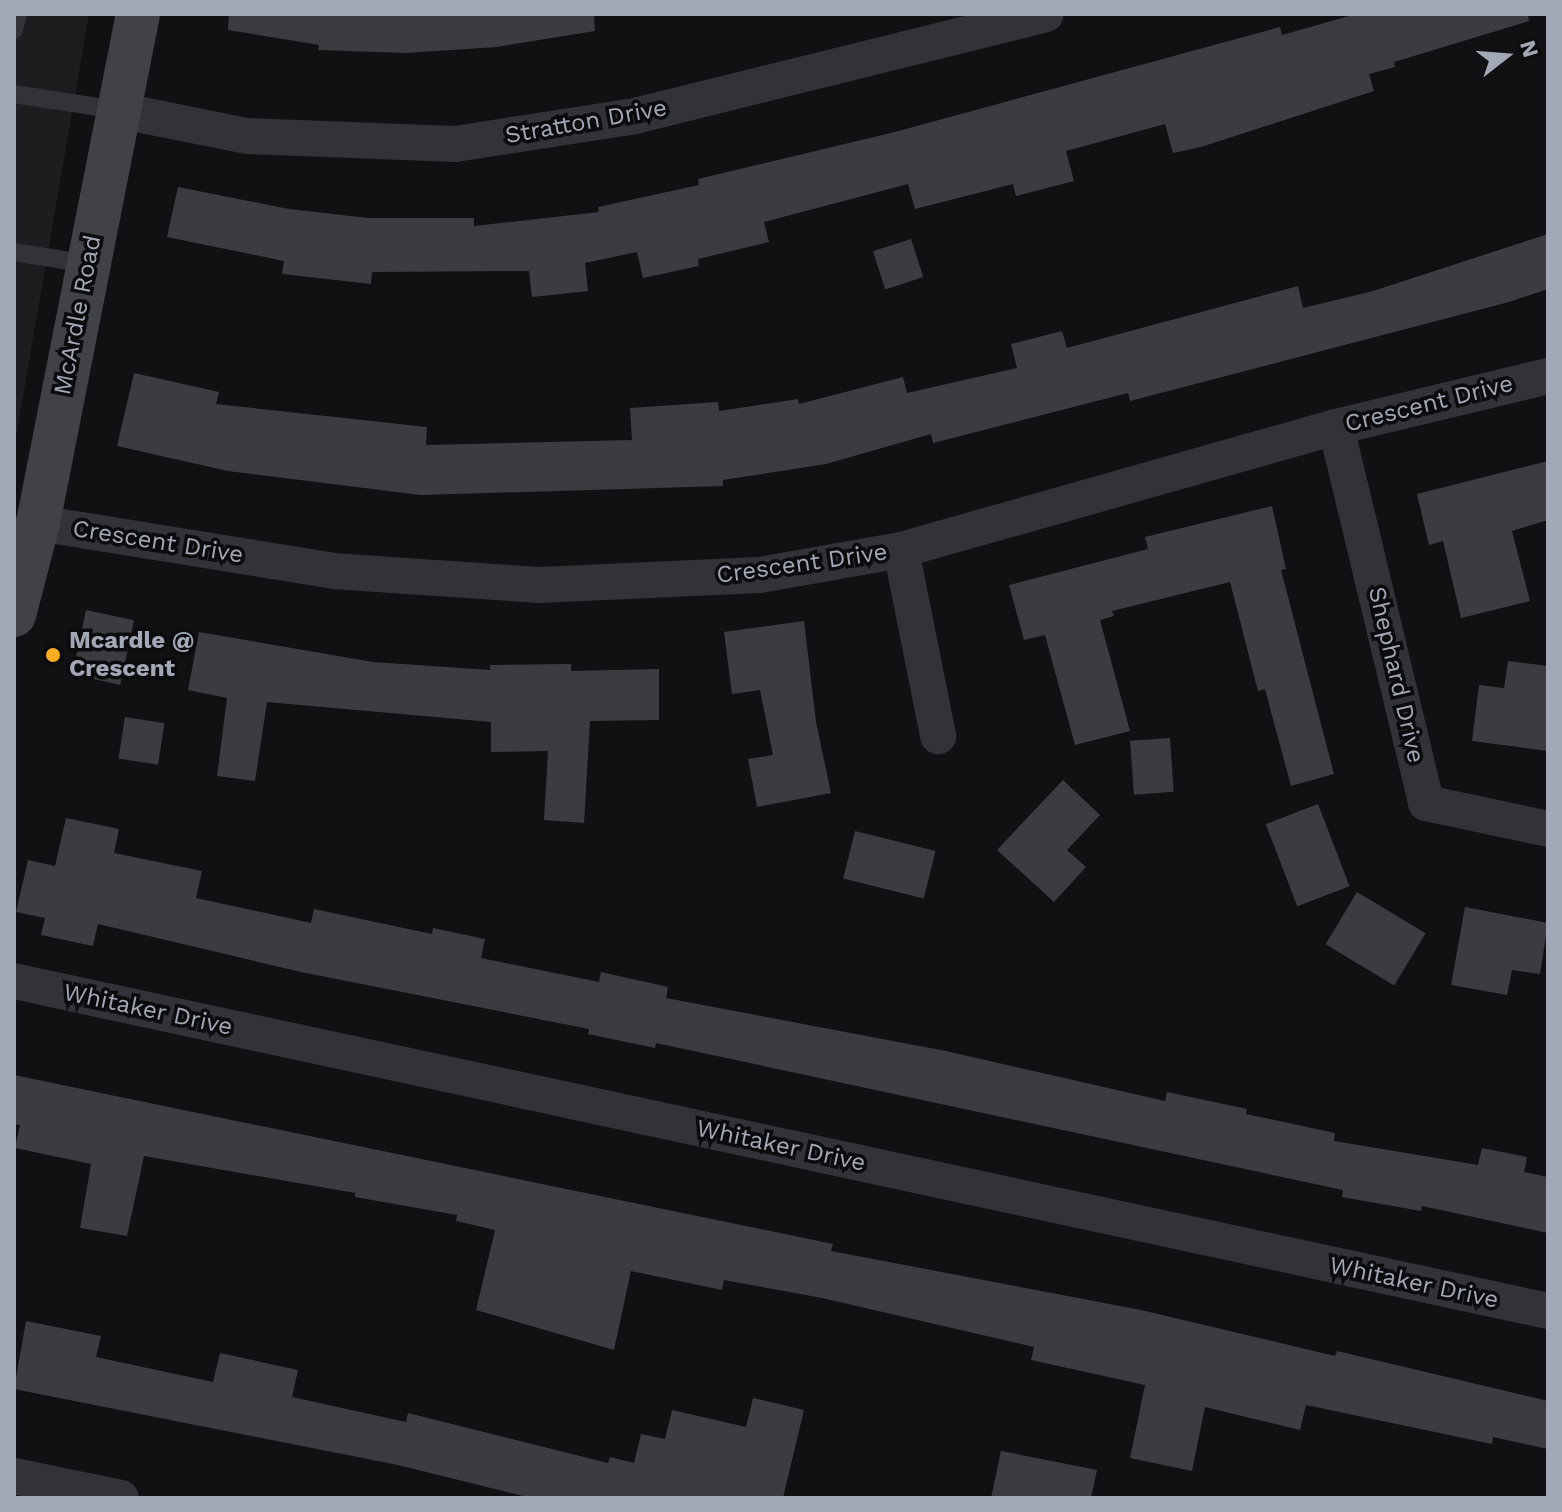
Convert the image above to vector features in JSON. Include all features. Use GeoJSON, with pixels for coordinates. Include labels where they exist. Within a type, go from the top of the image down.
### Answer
{"type":"FeatureCollection","features":[{"type":"Feature","properties":{"kind":"main road","name":"McArdle Road"},"geometry":{"type":"LineString","coordinates":[[14,615],[38,523],[138,14]]}},
{"type":"Feature","properties":{"kind":"street","name":"Stratton Drive"},"geometry":{"type":"LineString","coordinates":[[117,110],[247,136],[455,144],[635,116],[1046,14]]}},
{"type":"Feature","properties":{"kind":"street","name":"Crescent Drive"},"geometry":{"type":"LineString","coordinates":[[38,523],[333,571],[540,585],[760,575],[901,550],[1336,427],[1548,376]]}},
{"type":"Feature","properties":{"kind":"street","name":"Shephard Drive"},"geometry":{"type":"LineString","coordinates":[[1336,427],[1426,803],[1548,829]]}},
{"type":"Feature","properties":{"kind":"street"},"geometry":{"type":"LineString","coordinates":[[901,550],[938,736]]}},
{"type":"Feature","properties":{"kind":"street","name":"Whitaker Drive"},"geometry":{"type":"LineString","coordinates":[[14,981],[1548,1311]]}},
{"type":"Feature","properties":{"kind":"street"},"geometry":{"type":"LineString","coordinates":[[14,1476],[121,1498]]}},
{"type":"Feature","properties":{"kind":"lane"},"geometry":{"type":"LineString","coordinates":[[14,30],[18,14]]}},
{"type":"Feature","properties":{"kind":"lane"},"geometry":{"type":"LineString","coordinates":[[14,94],[117,110]]}},
{"type":"Feature","properties":{"kind":"lane"},"geometry":{"type":"LineString","coordinates":[[14,252],[88,264]]}},
{"type":"Feature","properties":{"kind":"shaded area"},"geometry":{"type":"Polygon","coordinates":[[[14,14],[89,14],[14,449],[14,14]]]}},
{"type":"Feature","properties":{"kind":"building"},"geometry":{"type":"Polygon","coordinates":[[[229,14],[594,14],[595,31],[496,47],[406,53],[318,50],[319,45],[228,30],[229,14]]]}},
{"type":"Feature","properties":{"kind":"building"},"geometry":{"type":"Polygon","coordinates":[[[1356,14],[1528,14],[1529,21],[1394,62],[1395,67],[1369,74],[1374,91],[1201,147],[1173,153],[1165,124],[1066,151],[1074,181],[1016,196],[1013,184],[915,209],[908,184],[764,222],[769,242],[698,259],[699,266],[643,278],[637,252],[585,263],[588,291],[532,297],[529,271],[372,272],[371,284],[282,274],[284,261],[167,237],[178,187],[289,209],[368,218],[474,218],[474,226],[599,212],[598,207],[699,185],[698,179],[895,132],[1280,27],[1282,35],[1356,14]]]}},
{"type":"Feature","properties":{"kind":"building"},"geometry":{"type":"Polygon","coordinates":[[[1548,234],[1548,289],[1509,302],[1130,401],[1128,393],[933,443],[931,434],[826,464],[723,480],[723,486],[421,495],[228,471],[117,446],[134,373],[219,392],[216,404],[427,427],[426,445],[632,440],[630,408],[718,402],[719,411],[798,399],[799,404],[903,377],[907,393],[1017,368],[1011,344],[1062,331],[1067,348],[1298,286],[1303,308],[1373,291],[1548,234]]]}},
{"type":"Feature","properties":{"kind":"building"},"geometry":{"type":"Polygon","coordinates":[[[911,239],[923,277],[885,289],[873,251],[911,239]]]}},
{"type":"Feature","properties":{"kind":"building"},"geometry":{"type":"Polygon","coordinates":[[[1548,461],[1548,520],[1512,531],[1530,601],[1461,618],[1443,541],[1429,545],[1417,494],[1548,461]]]}},
{"type":"Feature","properties":{"kind":"building"},"geometry":{"type":"Polygon","coordinates":[[[1272,506],[1286,569],[1281,570],[1334,774],[1291,786],[1265,689],[1258,691],[1230,582],[1112,611],[1114,616],[1100,620],[1130,731],[1075,745],[1045,635],[1024,640],[1009,585],[1148,549],[1145,537],[1272,506]]]}},
{"type":"Feature","properties":{"kind":"building"},"geometry":{"type":"Polygon","coordinates":[[[86,610],[134,620],[120,685],[72,675],[86,610]]]}},
{"type":"Feature","properties":{"kind":"building"},"geometry":{"type":"Polygon","coordinates":[[[804,621],[816,722],[831,793],[757,807],[748,759],[773,755],[760,690],[732,694],[724,632],[804,621]]]}},
{"type":"Feature","properties":{"kind":"building"},"geometry":{"type":"Polygon","coordinates":[[[199,632],[373,662],[490,670],[490,665],[571,664],[571,671],[659,669],[659,720],[590,721],[584,823],[544,820],[548,751],[491,752],[491,722],[267,702],[255,781],[217,776],[227,698],[188,690],[199,632]]]}},
{"type":"Feature","properties":{"kind":"building"},"geometry":{"type":"Polygon","coordinates":[[[1508,661],[1548,666],[1548,751],[1472,741],[1479,685],[1504,688],[1508,661]]]}},
{"type":"Feature","properties":{"kind":"building"},"geometry":{"type":"Polygon","coordinates":[[[125,717],[165,723],[158,765],[118,758],[125,717]]]}},
{"type":"Feature","properties":{"kind":"building"},"geometry":{"type":"Polygon","coordinates":[[[1170,738],[1174,792],[1134,795],[1130,741],[1170,738]]]}},
{"type":"Feature","properties":{"kind":"building"},"geometry":{"type":"Polygon","coordinates":[[[1063,780],[1100,815],[1067,850],[1086,867],[1054,902],[997,850],[1063,780]]]}},
{"type":"Feature","properties":{"kind":"building"},"geometry":{"type":"Polygon","coordinates":[[[1318,804],[1350,886],[1297,906],[1266,824],[1318,804]]]}},
{"type":"Feature","properties":{"kind":"building"},"geometry":{"type":"Polygon","coordinates":[[[66,818],[119,829],[114,853],[202,871],[196,898],[311,923],[314,909],[432,934],[433,928],[485,939],[481,958],[599,982],[601,972],[668,987],[666,998],[946,1051],[1165,1101],[1167,1092],[1247,1109],[1246,1114],[1335,1133],[1334,1141],[1478,1165],[1482,1148],[1527,1157],[1524,1172],[1548,1177],[1548,1233],[1422,1206],[1421,1211],[1342,1197],[1343,1190],[656,1043],[655,1048],[588,1034],[589,1029],[301,972],[98,924],[93,946],[41,935],[45,918],[16,912],[28,860],[55,866],[66,818]]]}},
{"type":"Feature","properties":{"kind":"building"},"geometry":{"type":"Polygon","coordinates":[[[855,831],[936,851],[924,899],[843,879],[855,831]]]}},
{"type":"Feature","properties":{"kind":"building"},"geometry":{"type":"Polygon","coordinates":[[[1357,892],[1426,933],[1394,985],[1326,944],[1357,892]]]}},
{"type":"Feature","properties":{"kind":"building"},"geometry":{"type":"Polygon","coordinates":[[[1465,907],[1548,923],[1540,974],[1512,970],[1507,995],[1451,985],[1465,907]]]}},
{"type":"Feature","properties":{"kind":"building"},"geometry":{"type":"Polygon","coordinates":[[[14,1075],[833,1244],[831,1251],[1141,1310],[1335,1356],[1337,1351],[1548,1401],[1548,1449],[1493,1437],[1492,1444],[1306,1405],[1300,1430],[1205,1407],[1192,1471],[1130,1458],[1145,1385],[1031,1360],[1034,1347],[822,1298],[724,1280],[722,1290],[631,1271],[614,1350],[476,1310],[495,1230],[456,1221],[457,1215],[355,1197],[355,1193],[144,1156],[127,1236],[80,1228],[91,1164],[15,1148],[20,1125],[14,1124],[14,1075]]]}},
{"type":"Feature","properties":{"kind":"building"},"geometry":{"type":"Polygon","coordinates":[[[26,1321],[101,1336],[96,1357],[213,1382],[220,1353],[298,1370],[292,1397],[406,1422],[408,1413],[608,1463],[610,1457],[634,1463],[641,1434],[665,1439],[672,1410],[746,1427],[753,1398],[804,1410],[783,1498],[531,1498],[398,1465],[14,1389],[26,1321]]]}},
{"type":"Feature","properties":{"kind":"building"},"geometry":{"type":"Polygon","coordinates":[[[1001,1451],[1097,1470],[1091,1498],[991,1498],[1001,1451]]]}},
{"type":"Feature","properties":{"kind":"place","name":"Mcardle @ Crescent"},"geometry":{"type":"Point","coordinates":[53,655]}}]}
